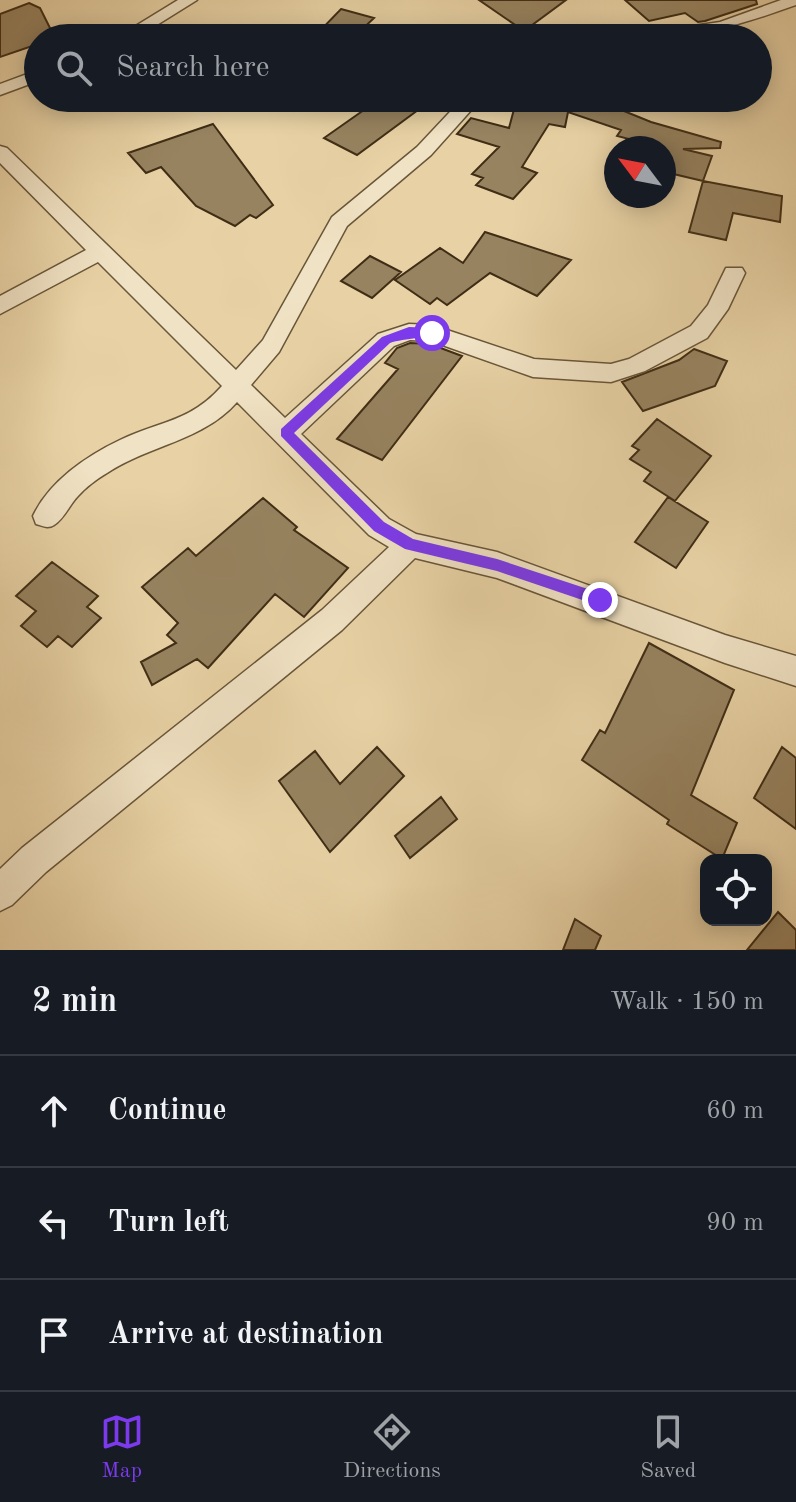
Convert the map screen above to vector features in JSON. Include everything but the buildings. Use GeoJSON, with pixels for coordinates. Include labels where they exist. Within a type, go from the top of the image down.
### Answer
{"type":"FeatureCollection","features":[{"type":"Feature","properties":{"kind":"street"},"geometry":{"type":"LineString","coordinates":[[148,24],[189,0]]}},
{"type":"Feature","properties":{"kind":"street"},"geometry":{"type":"LineString","coordinates":[[729,24],[796,0]]}},
{"type":"Feature","properties":{"kind":"street"},"geometry":{"type":"LineString","coordinates":[[0,90],[24,81]]}},
{"type":"Feature","properties":{"kind":"street"},"geometry":{"type":"LineString","coordinates":[[46,516],[71,485],[97,466],[129,447],[192,425],[216,409],[271,346],[339,222],[360,201],[424,151],[460,112]]}},
{"type":"Feature","properties":{"kind":"street"},"geometry":{"type":"LineString","coordinates":[[0,152],[379,527],[410,545],[497,565],[600,600],[725,649],[796,671]]}},
{"type":"Feature","properties":{"kind":"street"},"geometry":{"type":"LineString","coordinates":[[0,306],[101,251]]}},
{"type":"Feature","properties":{"kind":"street"},"geometry":{"type":"LineString","coordinates":[[286,433],[386,340],[409,332],[432,333],[533,368],[611,373],[673,348],[699,332],[717,309],[734,273]]}},
{"type":"Feature","properties":{"kind":"street"},"geometry":{"type":"LineString","coordinates":[[0,893],[34,860],[332,620],[410,545]]}},
{"type":"Feature","properties":{"kind":"route"},"geometry":{"type":"LineString","coordinates":[[432,333],[409,332],[386,340],[351,368],[286,433],[379,527],[410,545],[497,565],[600,600]]}}]}
